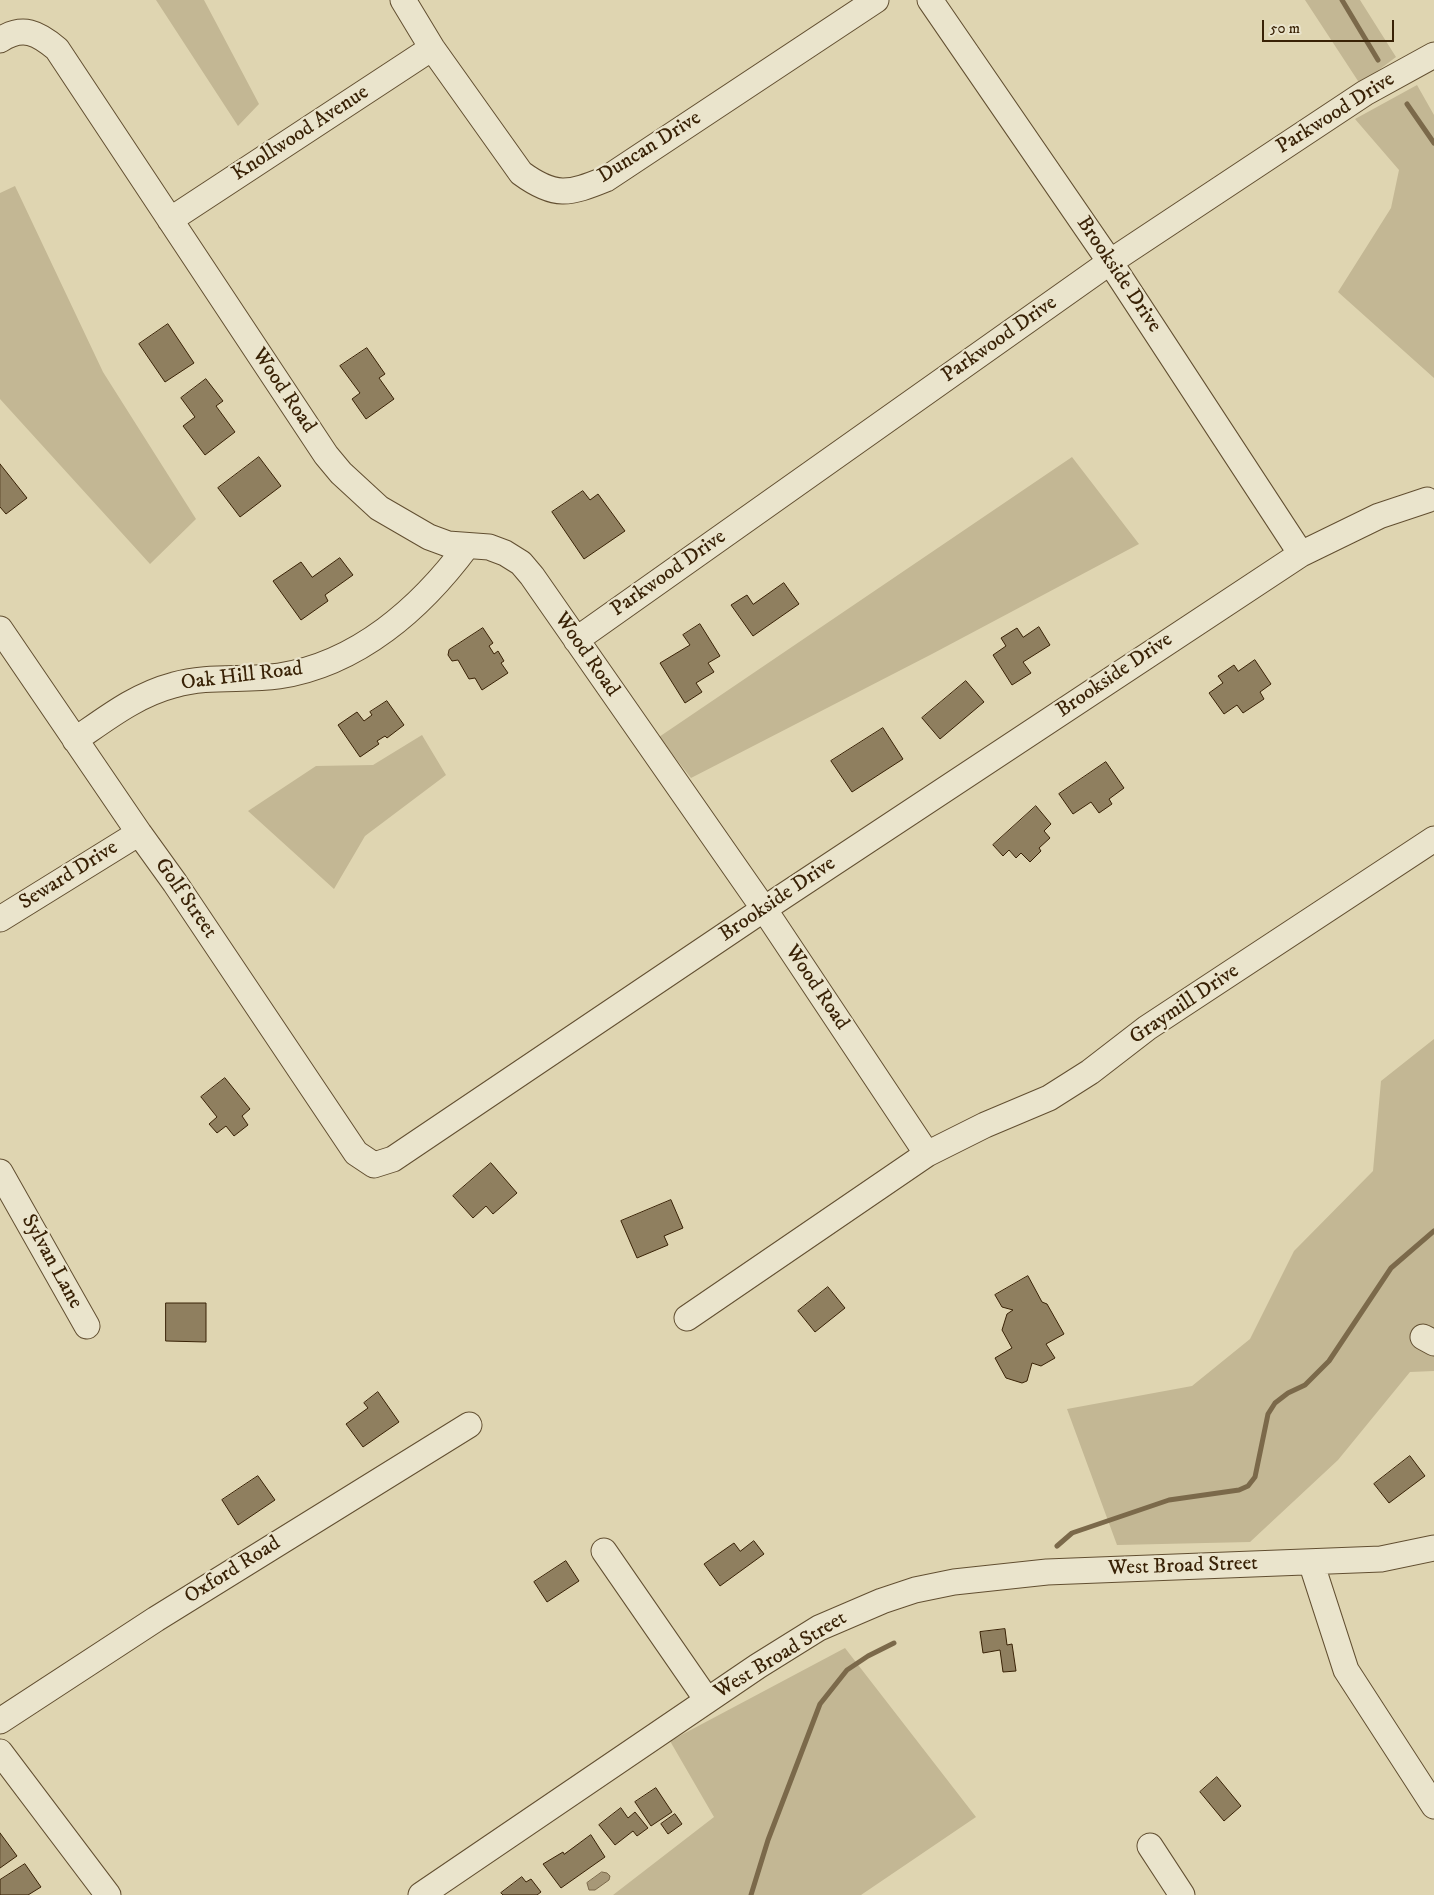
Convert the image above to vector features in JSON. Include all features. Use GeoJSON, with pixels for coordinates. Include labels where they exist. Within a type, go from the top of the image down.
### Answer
{"type":"FeatureCollection","features":[{"type":"Feature","properties":{"kind":"street","name":"Duncan Drive"},"geometry":{"type":"LineString","coordinates":[[402,0],[432,48],[521,172],[537,184],[554,191],[572,191],[606,179],[876,0]]}},
{"type":"Feature","properties":{"kind":"street","name":"Brookside Drive"},"geometry":{"type":"LineString","coordinates":[[374,1165],[393,1159],[764,910],[1301,554],[1110,262],[930,0]]}},
{"type":"Feature","properties":{"kind":"street","name":"Wood Road"},"geometry":{"type":"LineString","coordinates":[[0,40],[9,34],[33,33],[44,38],[56,49],[326,455],[341,474],[379,508],[430,537],[448,544],[490,548],[505,552],[521,563],[764,910],[927,1154]]}},
{"type":"Feature","properties":{"kind":"street","name":"Knollwood Avenue"},"geometry":{"type":"LineString","coordinates":[[170,220],[432,48]]}},
{"type":"Feature","properties":{"kind":"street","name":"Parkwood Drive"},"geometry":{"type":"LineString","coordinates":[[576,640],[1110,262],[1365,93],[1434,55]]}},
{"type":"Feature","properties":{"kind":"street"},"geometry":{"type":"LineString","coordinates":[[1301,554],[1379,516],[1427,500]]}},
{"type":"Feature","properties":{"kind":"street","name":"Oak Hill Road"},"geometry":{"type":"LineString","coordinates":[[76,740],[120,709],[146,694],[175,684],[203,680],[278,676],[303,671],[343,657],[362,646],[411,609],[447,573],[467,546]]}},
{"type":"Feature","properties":{"kind":"street","name":"Golf Street"},"geometry":{"type":"LineString","coordinates":[[0,629],[356,1153],[374,1165]]}},
{"type":"Feature","properties":{"kind":"street","name":"Seward Drive"},"geometry":{"type":"LineString","coordinates":[[0,919],[139,833]]}},
{"type":"Feature","properties":{"kind":"street","name":"Graymill Drive"},"geometry":{"type":"LineString","coordinates":[[927,1154],[1057,1092],[1090,1072],[1147,1028],[1434,839]]}},
{"type":"Feature","properties":{"kind":"street"},"geometry":{"type":"LineString","coordinates":[[688,1318],[927,1154]]}},
{"type":"Feature","properties":{"kind":"street","name":"Sylvan Lane"},"geometry":{"type":"LineString","coordinates":[[0,1172],[87,1326]]}},
{"type":"Feature","properties":{"kind":"street","name":"Oxford Road"},"geometry":{"type":"LineString","coordinates":[[0,1721],[156,1618],[469,1425]]}},
{"type":"Feature","properties":{"kind":"street","name":"West Broad Street"},"geometry":{"type":"LineString","coordinates":[[421,1895],[680,1721],[707,1700],[819,1628],[882,1601],[915,1590],[954,1582],[1047,1572],[1381,1559],[1434,1548]]}},
{"type":"Feature","properties":{"kind":"street"},"geometry":{"type":"LineString","coordinates":[[604,1551],[707,1700]]}},
{"type":"Feature","properties":{"kind":"street"},"geometry":{"type":"LineString","coordinates":[[1311,1562],[1346,1670],[1434,1806]]}},
{"type":"Feature","properties":{"kind":"street"},"geometry":{"type":"LineString","coordinates":[[0,1752],[108,1895]]}},
{"type":"Feature","properties":{"kind":"street"},"geometry":{"type":"LineString","coordinates":[[1150,1846],[1182,1895]]}},
{"type":"Feature","properties":{"kind":"shaded area"},"geometry":{"type":"Polygon","coordinates":[[[156,0],[204,0],[259,104],[238,126],[156,0]]]}},
{"type":"Feature","properties":{"kind":"shaded area"},"geometry":{"type":"Polygon","coordinates":[[[1305,0],[1360,0],[1396,57],[1360,84],[1305,0]]]}},
{"type":"Feature","properties":{"kind":"shaded area"},"geometry":{"type":"Polygon","coordinates":[[[1417,85],[1434,115],[1434,378],[1338,292],[1391,208],[1399,170],[1355,119],[1417,85]]]}},
{"type":"Feature","properties":{"kind":"shaded area"},"geometry":{"type":"Polygon","coordinates":[[[15,186],[103,372],[196,519],[150,564],[0,399],[0,193],[15,186]]]}},
{"type":"Feature","properties":{"kind":"shaded area"},"geometry":{"type":"Polygon","coordinates":[[[1072,457],[1139,544],[932,654],[691,778],[659,737],[1072,457]]]}},
{"type":"Feature","properties":{"kind":"shaded area"},"geometry":{"type":"Polygon","coordinates":[[[422,735],[446,775],[365,836],[334,889],[248,811],[316,766],[373,765],[422,735]]]}},
{"type":"Feature","properties":{"kind":"shaded area"},"geometry":{"type":"Polygon","coordinates":[[[1434,1039],[1434,1371],[1410,1372],[1338,1460],[1250,1542],[1117,1545],[1067,1409],[1192,1386],[1250,1339],[1294,1251],[1373,1171],[1381,1081],[1434,1039]]]}},
{"type":"Feature","properties":{"kind":"shaded area"},"geometry":{"type":"Polygon","coordinates":[[[845,1648],[976,1817],[861,1895],[613,1895],[714,1817],[670,1741],[845,1648]]]}},
{"type":"Feature","properties":{"kind":"shaded area"},"geometry":{"type":"Polygon","coordinates":[[[602,1872],[610,1876],[609,1880],[595,1890],[589,1890],[587,1883],[602,1872]]]}},
{"type":"Feature","properties":{"kind":"building"},"geometry":{"type":"Polygon","coordinates":[[[168,324],[194,363],[165,382],[139,344],[168,324]]]}},
{"type":"Feature","properties":{"kind":"building"},"geometry":{"type":"Polygon","coordinates":[[[367,348],[385,374],[379,378],[394,399],[366,419],[352,399],[360,393],[340,366],[367,348]]]}},
{"type":"Feature","properties":{"kind":"building"},"geometry":{"type":"Polygon","coordinates":[[[206,379],[223,401],[216,406],[235,432],[205,455],[183,426],[195,417],[181,398],[206,379]]]}},
{"type":"Feature","properties":{"kind":"building"},"geometry":{"type":"Polygon","coordinates":[[[259,457],[281,486],[240,517],[218,488],[259,457]]]}},
{"type":"Feature","properties":{"kind":"building"},"geometry":{"type":"Polygon","coordinates":[[[0,464],[27,498],[6,514],[0,507],[0,464]]]}},
{"type":"Feature","properties":{"kind":"building"},"geometry":{"type":"Polygon","coordinates":[[[583,491],[590,500],[598,494],[625,531],[584,559],[552,512],[583,491]]]}},
{"type":"Feature","properties":{"kind":"building"},"geometry":{"type":"Polygon","coordinates":[[[340,558],[353,575],[325,595],[328,601],[301,620],[273,581],[301,562],[312,577],[340,558]]]}},
{"type":"Feature","properties":{"kind":"building"},"geometry":{"type":"Polygon","coordinates":[[[784,583],[799,604],[753,636],[731,605],[747,595],[753,604],[784,583]]]}},
{"type":"Feature","properties":{"kind":"building"},"geometry":{"type":"Polygon","coordinates":[[[700,624],[720,656],[708,663],[714,672],[696,683],[702,692],[685,703],[660,663],[690,645],[683,635],[700,624]]]}},
{"type":"Feature","properties":{"kind":"building"},"geometry":{"type":"Polygon","coordinates":[[[1039,627],[1050,645],[1023,662],[1031,673],[1012,685],[993,655],[1006,646],[1001,638],[1017,628],[1023,637],[1039,627]]]}},
{"type":"Feature","properties":{"kind":"building"},"geometry":{"type":"Polygon","coordinates":[[[483,628],[493,643],[489,646],[494,654],[498,651],[504,661],[501,663],[508,673],[482,690],[475,678],[469,679],[458,660],[452,661],[448,655],[449,650],[483,628]]]}},
{"type":"Feature","properties":{"kind":"building"},"geometry":{"type":"Polygon","coordinates":[[[1255,660],[1271,684],[1260,692],[1264,699],[1243,713],[1237,705],[1224,714],[1209,693],[1223,683],[1218,676],[1234,665],[1238,671],[1255,660]]]}},
{"type":"Feature","properties":{"kind":"building"},"geometry":{"type":"Polygon","coordinates":[[[966,681],[984,702],[940,739],[922,718],[966,681]]]}},
{"type":"Feature","properties":{"kind":"building"},"geometry":{"type":"Polygon","coordinates":[[[387,701],[404,725],[387,738],[385,736],[377,741],[379,744],[360,757],[338,725],[357,712],[364,721],[372,715],[370,712],[387,701]]]}},
{"type":"Feature","properties":{"kind":"building"},"geometry":{"type":"Polygon","coordinates":[[[883,728],[903,759],[852,792],[831,761],[883,728]]]}},
{"type":"Feature","properties":{"kind":"building"},"geometry":{"type":"Polygon","coordinates":[[[1106,762],[1124,788],[1109,799],[1112,804],[1099,813],[1091,802],[1073,814],[1059,794],[1106,762]]]}},
{"type":"Feature","properties":{"kind":"building"},"geometry":{"type":"Polygon","coordinates":[[[1036,806],[1051,824],[1044,831],[1050,838],[1039,848],[1041,851],[1030,862],[1021,853],[1016,858],[1009,850],[1003,856],[993,845],[1036,806]]]}},
{"type":"Feature","properties":{"kind":"building"},"geometry":{"type":"Polygon","coordinates":[[[225,1078],[250,1109],[242,1116],[248,1125],[234,1136],[226,1126],[217,1133],[209,1124],[217,1117],[201,1097],[225,1078]]]}},
{"type":"Feature","properties":{"kind":"building"},"geometry":{"type":"Polygon","coordinates":[[[491,1163],[517,1193],[493,1214],[486,1206],[473,1218],[453,1196],[491,1163]]]}},
{"type":"Feature","properties":{"kind":"building"},"geometry":{"type":"Polygon","coordinates":[[[671,1200],[683,1228],[664,1236],[668,1245],[637,1258],[621,1221],[671,1200]]]}},
{"type":"Feature","properties":{"kind":"building"},"geometry":{"type":"Polygon","coordinates":[[[1028,1276],[1042,1302],[1047,1304],[1064,1334],[1046,1344],[1055,1358],[1041,1366],[1032,1363],[1027,1381],[1022,1383],[1006,1378],[995,1358],[1012,1348],[1002,1330],[1007,1314],[1013,1310],[1002,1307],[995,1295],[1028,1276]]]}},
{"type":"Feature","properties":{"kind":"building"},"geometry":{"type":"Polygon","coordinates":[[[828,1287],[845,1308],[815,1332],[798,1311],[828,1287]]]}},
{"type":"Feature","properties":{"kind":"building"},"geometry":{"type":"Polygon","coordinates":[[[166,1303],[206,1303],[206,1342],[166,1341],[166,1303]]]}},
{"type":"Feature","properties":{"kind":"building"},"geometry":{"type":"Polygon","coordinates":[[[378,1392],[399,1422],[363,1447],[346,1424],[368,1408],[364,1403],[378,1392]]]}},
{"type":"Feature","properties":{"kind":"building"},"geometry":{"type":"Polygon","coordinates":[[[1410,1456],[1425,1476],[1389,1503],[1374,1484],[1410,1456]]]}},
{"type":"Feature","properties":{"kind":"building"},"geometry":{"type":"Polygon","coordinates":[[[258,1476],[275,1500],[238,1525],[222,1500],[258,1476]]]}},
{"type":"Feature","properties":{"kind":"building"},"geometry":{"type":"Polygon","coordinates":[[[754,1541],[764,1554],[720,1586],[704,1564],[734,1543],[740,1551],[754,1541]]]}},
{"type":"Feature","properties":{"kind":"building"},"geometry":{"type":"Polygon","coordinates":[[[566,1561],[579,1581],[547,1602],[534,1582],[566,1561]]]}},
{"type":"Feature","properties":{"kind":"building"},"geometry":{"type":"Polygon","coordinates":[[[1005,1629],[1007,1645],[1012,1644],[1016,1671],[1003,1672],[1000,1650],[983,1653],[980,1632],[1005,1629]]]}},
{"type":"Feature","properties":{"kind":"building"},"geometry":{"type":"Polygon","coordinates":[[[1217,1777],[1241,1806],[1224,1821],[1200,1792],[1217,1777]]]}},
{"type":"Feature","properties":{"kind":"building"},"geometry":{"type":"Polygon","coordinates":[[[656,1788],[672,1812],[651,1826],[635,1802],[656,1788]]]}},
{"type":"Feature","properties":{"kind":"building"},"geometry":{"type":"Polygon","coordinates":[[[621,1808],[628,1818],[635,1812],[648,1828],[637,1836],[633,1831],[615,1845],[599,1825],[621,1808]]]}},
{"type":"Feature","properties":{"kind":"building"},"geometry":{"type":"Polygon","coordinates":[[[675,1814],[682,1824],[668,1834],[661,1824],[675,1814]]]}},
{"type":"Feature","properties":{"kind":"building"},"geometry":{"type":"Polygon","coordinates":[[[0,1833],[17,1856],[0,1868],[0,1833]]]}},
{"type":"Feature","properties":{"kind":"building"},"geometry":{"type":"Polygon","coordinates":[[[591,1835],[605,1857],[561,1888],[543,1864],[563,1852],[564,1854],[591,1835]]]}},
{"type":"Feature","properties":{"kind":"building"},"geometry":{"type":"Polygon","coordinates":[[[25,1864],[41,1887],[28,1895],[0,1895],[0,1880],[25,1864]]]}},
{"type":"Feature","properties":{"kind":"building"},"geometry":{"type":"Polygon","coordinates":[[[522,1877],[526,1882],[531,1879],[541,1892],[537,1895],[503,1895],[501,1893],[522,1877]]]}},
{"type":"Feature","properties":{"kind":"waterway"},"geometry":{"type":"LineString","coordinates":[[1342,0],[1378,60]]}},
{"type":"Feature","properties":{"kind":"waterway"},"geometry":{"type":"LineString","coordinates":[[1407,104],[1434,143]]}},
{"type":"Feature","properties":{"kind":"waterway"},"geometry":{"type":"LineString","coordinates":[[1057,1546],[1072,1533],[1169,1500],[1239,1490],[1248,1486],[1255,1477],[1268,1414],[1275,1403],[1288,1393],[1305,1385],[1329,1361],[1391,1268],[1434,1231]]}},
{"type":"Feature","properties":{"kind":"waterway"},"geometry":{"type":"LineString","coordinates":[[751,1895],[768,1840],[820,1704],[847,1670],[868,1656],[894,1643]]}}]}
